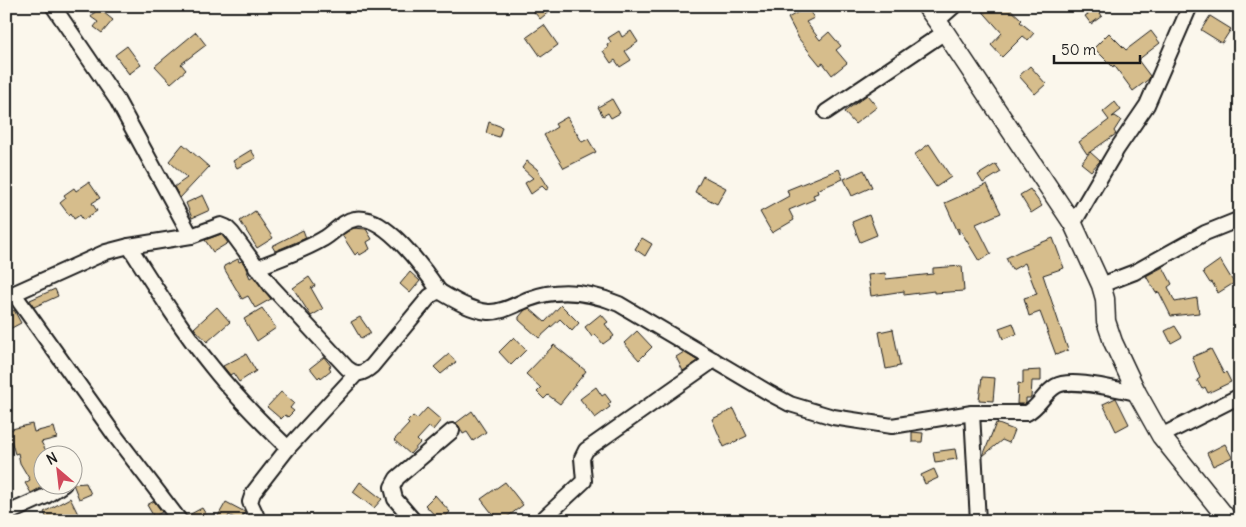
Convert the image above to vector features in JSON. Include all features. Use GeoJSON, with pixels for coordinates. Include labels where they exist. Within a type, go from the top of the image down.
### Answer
{"type":"FeatureCollection","features":[{"type":"Feature","properties":{"kind":"street"},"geometry":{"type":"LineString","coordinates":[[53,6],[118,100],[190,236]]}},
{"type":"Feature","properties":{"kind":"street"},"geometry":{"type":"LineString","coordinates":[[926,6],[1073,224],[1101,285],[1105,299],[1106,321],[1113,342],[1137,393],[1161,436],[1229,521]]}},
{"type":"Feature","properties":{"kind":"street"},"geometry":{"type":"LineString","coordinates":[[826,112],[941,26],[954,6]]}},
{"type":"Feature","properties":{"kind":"street"},"geometry":{"type":"LineString","coordinates":[[1073,224],[1117,149],[1147,105],[1190,6]]}},
{"type":"Feature","properties":{"kind":"street"},"geometry":{"type":"LineString","coordinates":[[256,268],[323,239],[350,220],[356,218],[365,219],[381,228],[405,248],[424,269],[438,291],[473,308],[488,312],[500,311],[538,296],[557,292],[576,293],[609,300],[673,335],[749,382],[790,404],[833,417],[892,426],[972,413],[1028,413],[1054,387],[1068,382],[1137,393]]}},
{"type":"Feature","properties":{"kind":"street"},"geometry":{"type":"LineString","coordinates":[[1101,285],[1135,272],[1205,233],[1240,219]]}},
{"type":"Feature","properties":{"kind":"street"},"geometry":{"type":"LineString","coordinates":[[180,521],[10,295],[106,252],[129,246],[190,236],[221,225],[226,227],[246,251],[256,268],[271,286],[347,368],[358,374],[365,373],[372,366],[430,296],[438,291]]}},
{"type":"Feature","properties":{"kind":"street"},"geometry":{"type":"LineString","coordinates":[[129,246],[182,328],[212,367],[247,407],[288,448]]}},
{"type":"Feature","properties":{"kind":"street"},"geometry":{"type":"LineString","coordinates":[[541,521],[584,481],[582,458],[586,450],[714,360]]}},
{"type":"Feature","properties":{"kind":"street"},"geometry":{"type":"LineString","coordinates":[[256,521],[256,515],[250,504],[251,497],[288,448],[358,374]]}},
{"type":"Feature","properties":{"kind":"street"},"geometry":{"type":"LineString","coordinates":[[1161,436],[1240,396]]}},
{"type":"Feature","properties":{"kind":"street"},"geometry":{"type":"LineString","coordinates":[[972,413],[978,521]]}},
{"type":"Feature","properties":{"kind":"street"},"geometry":{"type":"LineString","coordinates":[[414,521],[395,499],[392,486],[397,478],[452,431]]}},
{"type":"Feature","properties":{"kind":"street"},"geometry":{"type":"LineString","coordinates":[[6,514],[49,494]]}},
{"type":"Feature","properties":{"kind":"building"},"geometry":{"type":"Polygon","coordinates":[[[529,6],[556,6],[540,19],[529,6]]]}},
{"type":"Feature","properties":{"kind":"building"},"geometry":{"type":"Polygon","coordinates":[[[978,6],[1007,6],[1022,20],[1020,22],[1034,33],[1028,40],[1023,36],[1002,57],[991,45],[1002,33],[978,6]]]}},
{"type":"Feature","properties":{"kind":"building"},"geometry":{"type":"Polygon","coordinates":[[[807,7],[814,18],[806,22],[820,40],[829,32],[841,46],[836,50],[847,63],[832,75],[823,63],[820,65],[799,39],[788,18],[807,7]]]}},
{"type":"Feature","properties":{"kind":"building"},"geometry":{"type":"Polygon","coordinates":[[[98,8],[113,20],[102,33],[94,27],[98,22],[91,17],[98,8]]]}},
{"type":"Feature","properties":{"kind":"building"},"geometry":{"type":"Polygon","coordinates":[[[1097,8],[1102,16],[1091,24],[1085,16],[1097,8]]]}},
{"type":"Feature","properties":{"kind":"building"},"geometry":{"type":"Polygon","coordinates":[[[1210,16],[1231,29],[1222,43],[1201,30],[1210,16]]]}},
{"type":"Feature","properties":{"kind":"building"},"geometry":{"type":"Polygon","coordinates":[[[544,25],[558,45],[541,57],[527,37],[544,25]]]}},
{"type":"Feature","properties":{"kind":"building"},"geometry":{"type":"Polygon","coordinates":[[[619,31],[622,37],[631,31],[638,42],[625,51],[631,60],[620,67],[615,60],[611,63],[603,51],[608,48],[607,45],[611,42],[608,38],[619,31]]]}},
{"type":"Feature","properties":{"kind":"building"},"geometry":{"type":"Polygon","coordinates":[[[1151,31],[1160,43],[1138,60],[1150,76],[1149,79],[1133,91],[1114,65],[1113,67],[1094,48],[1109,33],[1126,50],[1151,31]]]}},
{"type":"Feature","properties":{"kind":"building"},"geometry":{"type":"Polygon","coordinates":[[[196,32],[206,45],[181,64],[186,70],[171,83],[155,66],[196,32]]]}},
{"type":"Feature","properties":{"kind":"building"},"geometry":{"type":"Polygon","coordinates":[[[127,46],[141,65],[129,74],[115,55],[127,46]]]}},
{"type":"Feature","properties":{"kind":"building"},"geometry":{"type":"Polygon","coordinates":[[[1030,66],[1046,84],[1035,94],[1019,76],[1030,66]]]}},
{"type":"Feature","properties":{"kind":"building"},"geometry":{"type":"Polygon","coordinates":[[[867,95],[877,107],[855,124],[844,112],[867,95]]]}},
{"type":"Feature","properties":{"kind":"building"},"geometry":{"type":"Polygon","coordinates":[[[612,99],[620,113],[611,118],[608,113],[603,116],[598,107],[612,99]]]}},
{"type":"Feature","properties":{"kind":"building"},"geometry":{"type":"Polygon","coordinates":[[[1115,102],[1121,110],[1112,117],[1115,116],[1121,120],[1114,131],[1116,134],[1087,154],[1079,142],[1109,120],[1103,112],[1115,102]]]}},
{"type":"Feature","properties":{"kind":"building"},"geometry":{"type":"Polygon","coordinates":[[[567,117],[582,142],[588,139],[596,152],[564,168],[544,135],[557,127],[555,124],[567,117]]]}},
{"type":"Feature","properties":{"kind":"building"},"geometry":{"type":"Polygon","coordinates":[[[489,122],[502,127],[499,137],[486,133],[489,122]]]}},
{"type":"Feature","properties":{"kind":"building"},"geometry":{"type":"Polygon","coordinates":[[[183,144],[209,167],[180,198],[174,187],[187,178],[169,161],[183,144]]]}},
{"type":"Feature","properties":{"kind":"building"},"geometry":{"type":"Polygon","coordinates":[[[929,144],[951,177],[936,187],[914,155],[929,144]]]}},
{"type":"Feature","properties":{"kind":"building"},"geometry":{"type":"Polygon","coordinates":[[[251,150],[256,158],[237,168],[233,161],[251,150]]]}},
{"type":"Feature","properties":{"kind":"building"},"geometry":{"type":"Polygon","coordinates":[[[1090,152],[1100,161],[1091,171],[1081,163],[1090,152]]]}},
{"type":"Feature","properties":{"kind":"building"},"geometry":{"type":"Polygon","coordinates":[[[527,161],[537,169],[549,188],[546,190],[542,186],[531,194],[525,183],[533,178],[522,168],[527,161]]]}},
{"type":"Feature","properties":{"kind":"building"},"geometry":{"type":"Polygon","coordinates":[[[996,164],[1001,172],[983,183],[978,175],[996,164]]]}},
{"type":"Feature","properties":{"kind":"building"},"geometry":{"type":"Polygon","coordinates":[[[839,169],[843,179],[817,190],[818,193],[813,195],[815,199],[789,210],[794,220],[772,233],[760,212],[789,196],[787,190],[839,169]]]}},
{"type":"Feature","properties":{"kind":"building"},"geometry":{"type":"Polygon","coordinates":[[[864,170],[872,187],[852,196],[844,179],[864,170]]]}},
{"type":"Feature","properties":{"kind":"building"},"geometry":{"type":"Polygon","coordinates":[[[703,176],[726,188],[717,204],[695,192],[703,176]]]}},
{"type":"Feature","properties":{"kind":"building"},"geometry":{"type":"Polygon","coordinates":[[[89,182],[100,198],[92,203],[97,211],[83,220],[80,215],[74,219],[71,213],[69,215],[60,203],[66,198],[64,195],[74,188],[76,191],[89,182]]]}},
{"type":"Feature","properties":{"kind":"building"},"geometry":{"type":"Polygon","coordinates":[[[987,184],[1001,213],[976,224],[991,254],[979,261],[959,228],[959,234],[945,203],[987,184]]]}},
{"type":"Feature","properties":{"kind":"building"},"geometry":{"type":"Polygon","coordinates":[[[1030,189],[1042,206],[1031,213],[1020,195],[1030,189]]]}},
{"type":"Feature","properties":{"kind":"building"},"geometry":{"type":"Polygon","coordinates":[[[203,195],[210,210],[192,218],[186,203],[203,195]]]}},
{"type":"Feature","properties":{"kind":"building"},"geometry":{"type":"Polygon","coordinates":[[[255,211],[273,238],[257,248],[240,221],[255,211]]]}},
{"type":"Feature","properties":{"kind":"building"},"geometry":{"type":"Polygon","coordinates":[[[869,215],[877,235],[860,242],[852,222],[869,215]]]}},
{"type":"Feature","properties":{"kind":"building"},"geometry":{"type":"Polygon","coordinates":[[[353,228],[366,229],[372,239],[367,242],[370,249],[360,255],[358,252],[355,255],[342,235],[353,228]]]}},
{"type":"Feature","properties":{"kind":"building"},"geometry":{"type":"Polygon","coordinates":[[[303,230],[306,238],[275,251],[272,246],[303,230]]]}},
{"type":"Feature","properties":{"kind":"building"},"geometry":{"type":"Polygon","coordinates":[[[221,234],[228,243],[213,252],[205,240],[221,234]]]}},
{"type":"Feature","properties":{"kind":"building"},"geometry":{"type":"Polygon","coordinates":[[[642,238],[652,244],[645,256],[635,249],[642,238]]]}},
{"type":"Feature","properties":{"kind":"building"},"geometry":{"type":"Polygon","coordinates":[[[1053,238],[1064,268],[1043,275],[1068,350],[1056,355],[1040,312],[1029,316],[1024,298],[1037,294],[1025,263],[1012,270],[1006,258],[1053,238]]]}},
{"type":"Feature","properties":{"kind":"building"},"geometry":{"type":"Polygon","coordinates":[[[238,259],[239,262],[242,261],[244,264],[250,278],[253,276],[271,299],[255,308],[248,296],[242,299],[225,270],[224,266],[238,259]]]}},
{"type":"Feature","properties":{"kind":"building"},"geometry":{"type":"Polygon","coordinates":[[[1220,260],[1234,283],[1218,293],[1212,282],[1210,283],[1203,272],[1220,260]]]}},
{"type":"Feature","properties":{"kind":"building"},"geometry":{"type":"Polygon","coordinates":[[[962,266],[964,291],[934,293],[934,291],[904,295],[904,291],[871,296],[868,275],[885,273],[886,279],[933,274],[933,268],[962,266]]]}},
{"type":"Feature","properties":{"kind":"building"},"geometry":{"type":"Polygon","coordinates":[[[1163,267],[1172,284],[1168,287],[1175,302],[1197,298],[1199,313],[1171,316],[1159,292],[1156,293],[1146,276],[1163,267]]]}},
{"type":"Feature","properties":{"kind":"building"},"geometry":{"type":"Polygon","coordinates":[[[410,272],[420,281],[410,293],[400,284],[410,272]]]}},
{"type":"Feature","properties":{"kind":"building"},"geometry":{"type":"Polygon","coordinates":[[[309,277],[315,286],[311,288],[323,309],[311,316],[293,288],[309,277]]]}},
{"type":"Feature","properties":{"kind":"building"},"geometry":{"type":"Polygon","coordinates":[[[55,289],[58,296],[34,307],[30,300],[55,289]]]}},
{"type":"Feature","properties":{"kind":"building"},"geometry":{"type":"Polygon","coordinates":[[[561,305],[579,323],[572,331],[560,319],[539,338],[519,320],[519,317],[529,308],[545,322],[561,305]]]}},
{"type":"Feature","properties":{"kind":"building"},"geometry":{"type":"Polygon","coordinates":[[[217,307],[230,322],[207,342],[194,328],[217,307]]]}},
{"type":"Feature","properties":{"kind":"building"},"geometry":{"type":"Polygon","coordinates":[[[262,308],[276,328],[257,341],[244,319],[262,308]]]}},
{"type":"Feature","properties":{"kind":"building"},"geometry":{"type":"Polygon","coordinates":[[[14,310],[21,323],[6,331],[6,314],[14,310]]]}},
{"type":"Feature","properties":{"kind":"building"},"geometry":{"type":"Polygon","coordinates":[[[601,314],[608,322],[605,324],[614,336],[603,344],[595,334],[592,337],[585,327],[601,314]]]}},
{"type":"Feature","properties":{"kind":"building"},"geometry":{"type":"Polygon","coordinates":[[[360,317],[371,333],[361,339],[351,322],[360,317]]]}},
{"type":"Feature","properties":{"kind":"building"},"geometry":{"type":"Polygon","coordinates":[[[1013,323],[1017,334],[1003,339],[999,328],[1013,323]]]}},
{"type":"Feature","properties":{"kind":"building"},"geometry":{"type":"Polygon","coordinates":[[[1175,326],[1182,337],[1171,343],[1165,331],[1175,326]]]}},
{"type":"Feature","properties":{"kind":"building"},"geometry":{"type":"Polygon","coordinates":[[[893,329],[900,366],[886,369],[879,332],[893,329]]]}},
{"type":"Feature","properties":{"kind":"building"},"geometry":{"type":"Polygon","coordinates":[[[637,331],[652,347],[639,360],[624,343],[637,331]]]}},
{"type":"Feature","properties":{"kind":"building"},"geometry":{"type":"Polygon","coordinates":[[[514,337],[526,350],[511,365],[499,352],[514,337]]]}},
{"type":"Feature","properties":{"kind":"building"},"geometry":{"type":"Polygon","coordinates":[[[554,345],[586,371],[560,404],[548,395],[544,399],[537,392],[541,388],[526,374],[554,345]]]}},
{"type":"Feature","properties":{"kind":"building"},"geometry":{"type":"Polygon","coordinates":[[[1211,349],[1224,374],[1226,372],[1231,382],[1208,393],[1205,387],[1202,389],[1197,380],[1200,378],[1192,357],[1211,349]]]}},
{"type":"Feature","properties":{"kind":"building"},"geometry":{"type":"Polygon","coordinates":[[[684,352],[698,361],[683,371],[676,357],[684,352]]]}},
{"type":"Feature","properties":{"kind":"building"},"geometry":{"type":"Polygon","coordinates":[[[246,354],[256,371],[239,382],[233,373],[230,375],[223,366],[246,354]]]}},
{"type":"Feature","properties":{"kind":"building"},"geometry":{"type":"Polygon","coordinates":[[[449,354],[456,362],[441,374],[434,367],[449,354]]]}},
{"type":"Feature","properties":{"kind":"building"},"geometry":{"type":"Polygon","coordinates":[[[324,357],[331,366],[329,367],[331,370],[321,378],[320,376],[318,378],[310,368],[324,357]]]}},
{"type":"Feature","properties":{"kind":"building"},"geometry":{"type":"Polygon","coordinates":[[[1041,370],[1041,381],[1032,381],[1031,398],[1026,398],[1025,404],[1017,404],[1018,383],[1023,384],[1023,371],[1041,370]]]}},
{"type":"Feature","properties":{"kind":"building"},"geometry":{"type":"Polygon","coordinates":[[[982,377],[995,378],[993,401],[979,400],[982,377]]]}},
{"type":"Feature","properties":{"kind":"building"},"geometry":{"type":"Polygon","coordinates":[[[596,387],[602,396],[605,394],[611,402],[608,404],[610,407],[595,418],[580,399],[596,387]]]}},
{"type":"Feature","properties":{"kind":"building"},"geometry":{"type":"Polygon","coordinates":[[[281,392],[294,403],[290,408],[294,411],[288,417],[285,415],[281,419],[267,407],[281,392]]]}},
{"type":"Feature","properties":{"kind":"building"},"geometry":{"type":"Polygon","coordinates":[[[1116,398],[1129,424],[1116,431],[1103,404],[1116,398]]]}},
{"type":"Feature","properties":{"kind":"building"},"geometry":{"type":"Polygon","coordinates":[[[427,408],[441,420],[433,430],[429,427],[417,440],[420,443],[410,454],[394,440],[409,424],[407,422],[413,416],[417,419],[427,408]]]}},
{"type":"Feature","properties":{"kind":"building"},"geometry":{"type":"Polygon","coordinates":[[[734,409],[747,436],[724,447],[712,419],[734,409]]]}},
{"type":"Feature","properties":{"kind":"building"},"geometry":{"type":"Polygon","coordinates":[[[472,411],[486,432],[473,441],[467,432],[463,434],[456,423],[472,411]]]}},
{"type":"Feature","properties":{"kind":"building"},"geometry":{"type":"Polygon","coordinates":[[[996,423],[1014,430],[1009,443],[1002,440],[983,456],[996,423]]]}},
{"type":"Feature","properties":{"kind":"building"},"geometry":{"type":"Polygon","coordinates":[[[32,424],[34,432],[54,427],[57,438],[41,442],[42,444],[32,444],[31,493],[25,483],[30,480],[20,463],[18,453],[15,454],[8,430],[32,424]]]}},
{"type":"Feature","properties":{"kind":"building"},"geometry":{"type":"Polygon","coordinates":[[[912,432],[923,433],[922,442],[912,442],[912,432]]]}},
{"type":"Feature","properties":{"kind":"building"},"geometry":{"type":"Polygon","coordinates":[[[1225,444],[1232,457],[1213,466],[1207,453],[1225,444]]]}},
{"type":"Feature","properties":{"kind":"building"},"geometry":{"type":"Polygon","coordinates":[[[955,449],[957,459],[935,462],[933,452],[955,449]]]}},
{"type":"Feature","properties":{"kind":"building"},"geometry":{"type":"Polygon","coordinates":[[[934,469],[938,478],[925,484],[921,475],[934,469]]]}},
{"type":"Feature","properties":{"kind":"building"},"geometry":{"type":"Polygon","coordinates":[[[360,482],[382,499],[374,508],[353,492],[360,482]]]}},
{"type":"Feature","properties":{"kind":"building"},"geometry":{"type":"Polygon","coordinates":[[[505,482],[523,505],[502,521],[498,521],[481,499],[505,482]]]}},
{"type":"Feature","properties":{"kind":"building"},"geometry":{"type":"Polygon","coordinates":[[[82,483],[86,483],[91,494],[79,499],[77,494],[82,494],[82,483]]]}},
{"type":"Feature","properties":{"kind":"building"},"geometry":{"type":"Polygon","coordinates":[[[435,495],[450,512],[440,521],[425,505],[435,495]]]}},
{"type":"Feature","properties":{"kind":"building"},"geometry":{"type":"Polygon","coordinates":[[[70,498],[78,514],[64,521],[48,521],[44,512],[70,498]]]}},
{"type":"Feature","properties":{"kind":"building"},"geometry":{"type":"Polygon","coordinates":[[[154,501],[162,512],[154,517],[147,505],[154,501]]]}},
{"type":"Feature","properties":{"kind":"building"},"geometry":{"type":"Polygon","coordinates":[[[226,502],[245,512],[240,521],[229,515],[226,521],[218,516],[226,502]]]}},
{"type":"Feature","properties":{"kind":"building"},"geometry":{"type":"Polygon","coordinates":[[[202,508],[207,516],[198,521],[189,521],[187,516],[202,508]]]}}]}
